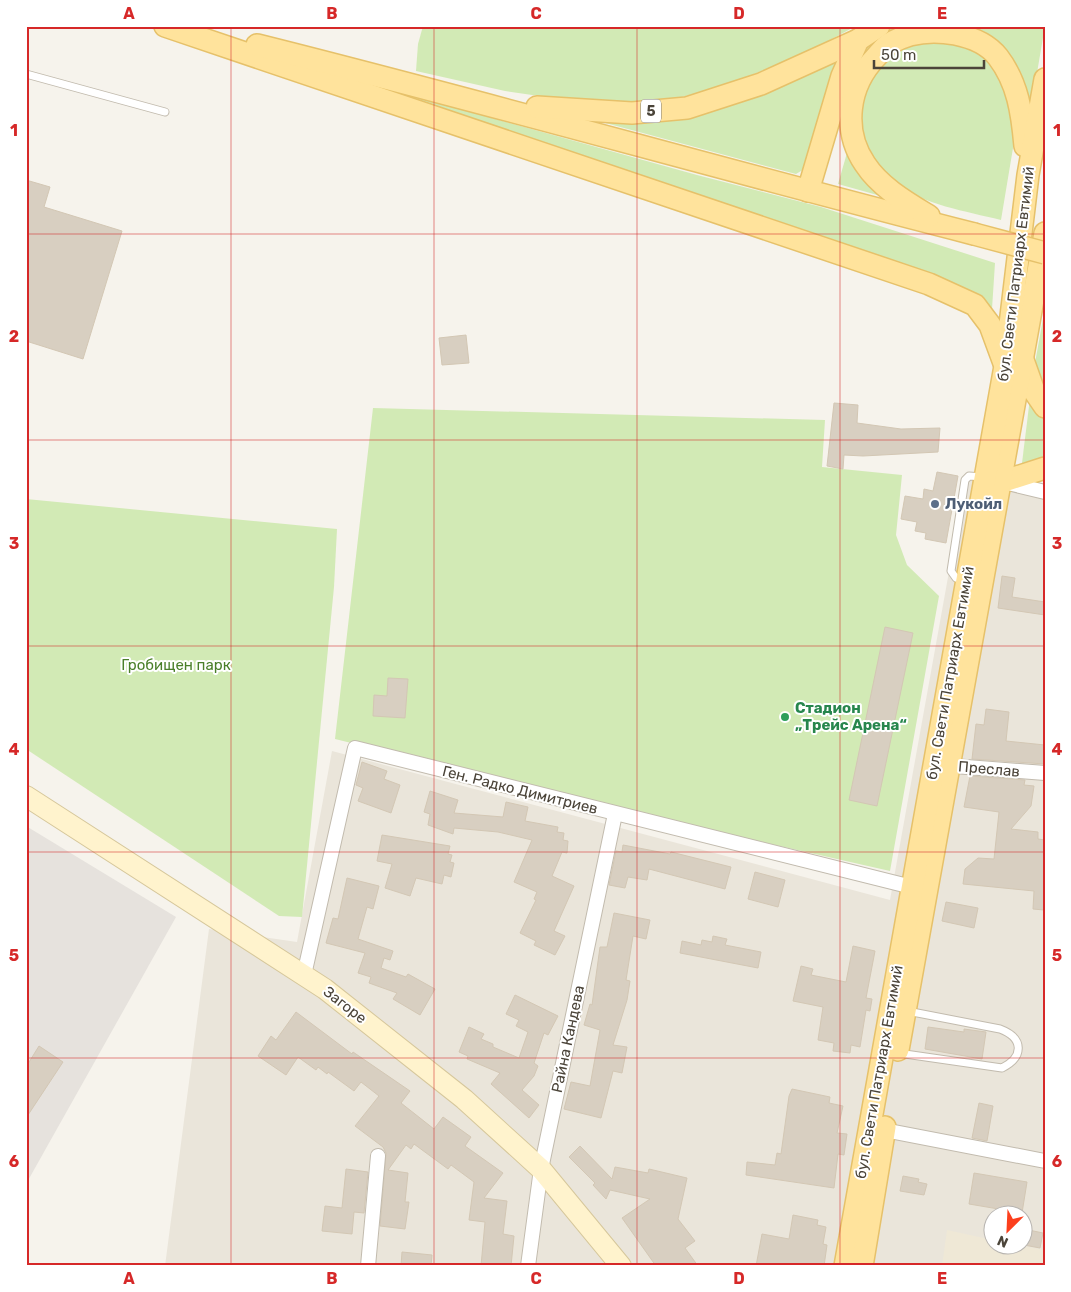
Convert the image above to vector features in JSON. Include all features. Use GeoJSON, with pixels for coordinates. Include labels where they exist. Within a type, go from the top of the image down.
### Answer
{"type":"FeatureCollection","features":[{"type":"Feature","properties":{"kind":"main road"},"geometry":{"type":"LineString","coordinates":[[165,26],[929,284],[975,305],[1045,407]]}},
{"type":"Feature","properties":{"kind":"main road","name":"5"},"geometry":{"type":"LineString","coordinates":[[184,26],[433,89],[808,192],[1045,252]]}},
{"type":"Feature","properties":{"kind":"main road","name":"5"},"geometry":{"type":"LineString","coordinates":[[433,89],[553,109],[632,114],[687,108],[760,84],[858,40],[879,26]]}},
{"type":"Feature","properties":{"kind":"main road"},"geometry":{"type":"LineString","coordinates":[[964,232],[906,202],[888,188],[865,165],[853,141],[849,116],[854,95],[866,68],[888,44],[913,34],[940,31],[972,38],[997,55],[1013,82],[1022,109],[1028,175]]}},
{"type":"Feature","properties":{"kind":"main road"},"geometry":{"type":"LineString","coordinates":[[808,192],[842,76],[858,40]]}},
{"type":"Feature","properties":{"kind":"main road","name":"бул. Свети Патриарх Евтимий"},"geometry":{"type":"LineString","coordinates":[[1014,362],[1028,175],[1045,79]]}},
{"type":"Feature","properties":{"kind":"main road","name":"бул. Свети Патриарх Евтимий"},"geometry":{"type":"LineString","coordinates":[[862,1266],[906,1010],[942,765],[1014,362],[1045,233]]}},
{"type":"Feature","properties":{"kind":"main road"},"geometry":{"type":"LineString","coordinates":[[993,480],[1045,468]]}},
{"type":"Feature","properties":{"kind":"main road","name":"бул. Свети Патриарх Евтимий"},"geometry":{"type":"LineString","coordinates":[[845,1266],[912,887],[942,765]]}},
{"type":"Feature","properties":{"kind":"street"},"geometry":{"type":"LineString","coordinates":[[993,480],[1045,492]]}},
{"type":"Feature","properties":{"kind":"street","name":"Ген. Радко Димитриев"},"geometry":{"type":"LineString","coordinates":[[304,975],[355,748],[912,887]]}},
{"type":"Feature","properties":{"kind":"street","name":"Преслав"},"geometry":{"type":"LineString","coordinates":[[942,765],[1045,774]]}},
{"type":"Feature","properties":{"kind":"street","name":"Загоре"},"geometry":{"type":"LineString","coordinates":[[26,796],[304,975],[464,1100],[541,1169],[621,1266]]}},
{"type":"Feature","properties":{"kind":"street","name":"Райна Кандева"},"geometry":{"type":"LineString","coordinates":[[528,1266],[541,1169],[615,814]]}},
{"type":"Feature","properties":{"kind":"street"},"geometry":{"type":"LineString","coordinates":[[884,1130],[1045,1161]]}},
{"type":"Feature","properties":{"kind":"street"},"geometry":{"type":"LineString","coordinates":[[368,1266],[378,1156]]}},
{"type":"Feature","properties":{"kind":"lane"},"geometry":{"type":"LineString","coordinates":[[26,74],[165,112]]}},
{"type":"Feature","properties":{"kind":"lane"},"geometry":{"type":"LineString","coordinates":[[975,583],[956,578],[951,571],[965,480],[974,476],[993,480]]}},
{"type":"Feature","properties":{"kind":"lane"},"geometry":{"type":"LineString","coordinates":[[898,1053],[1002,1068],[1013,1063],[1017,1054],[1018,1043],[1012,1033],[906,1010]]}},
{"type":"Feature","properties":{"kind":"shaded area"},"geometry":{"type":"Polygon","coordinates":[[[966,477],[1045,487],[1045,1266],[165,1266],[209,929],[297,942],[332,751],[890,900],[966,477]]]}},
{"type":"Feature","properties":{"kind":"shaded area"},"geometry":{"type":"Polygon","coordinates":[[[26,826],[176,917],[26,1184],[26,826]]]}},
{"type":"Feature","properties":{"kind":"shaded area"},"geometry":{"type":"Polygon","coordinates":[[[947,1230],[984,1238],[984,1254],[1034,1254],[1034,1248],[1045,1250],[1045,1266],[942,1266],[947,1230]]]}},
{"type":"Feature","properties":{"kind":"green space"},"geometry":{"type":"Polygon","coordinates":[[[423,26],[856,26],[804,54],[719,88],[652,104],[587,103],[505,91],[416,71],[418,44],[423,26]]]}},
{"type":"Feature","properties":{"kind":"green space"},"geometry":{"type":"Polygon","coordinates":[[[891,26],[930,26],[852,84],[824,174],[857,61],[874,38],[891,26]]]}},
{"type":"Feature","properties":{"kind":"green space"},"geometry":{"type":"Polygon","coordinates":[[[930,26],[1045,26],[1031,108],[1017,76],[930,26]]]}},
{"type":"Feature","properties":{"kind":"green space"},"geometry":{"type":"Polygon","coordinates":[[[939,39],[969,45],[991,61],[1006,85],[1016,130],[1001,220],[932,202],[905,191],[878,170],[868,154],[862,137],[860,118],[862,100],[878,66],[892,52],[903,46],[915,42],[939,39]]]}},
{"type":"Feature","properties":{"kind":"green space"},"geometry":{"type":"Polygon","coordinates":[[[840,58],[806,168],[796,174],[598,121],[644,123],[695,114],[770,91],[840,58]]]}},
{"type":"Feature","properties":{"kind":"green space"},"geometry":{"type":"Polygon","coordinates":[[[334,74],[697,175],[821,207],[995,263],[992,309],[980,299],[334,74]]]}},
{"type":"Feature","properties":{"kind":"green space"},"geometry":{"type":"Polygon","coordinates":[[[849,146],[895,200],[838,184],[849,146]]]}},
{"type":"Feature","properties":{"kind":"green space"},"geometry":{"type":"Polygon","coordinates":[[[1045,308],[1045,390],[1033,374],[1045,308]]]}},
{"type":"Feature","properties":{"kind":"green space"},"geometry":{"type":"Polygon","coordinates":[[[1030,398],[1045,416],[1045,461],[1021,471],[1030,398]]]}},
{"type":"Feature","properties":{"kind":"green space"},"geometry":{"type":"Polygon","coordinates":[[[373,408],[825,420],[822,467],[902,475],[896,535],[907,565],[939,596],[890,871],[648,816],[335,739],[373,408]]]}},
{"type":"Feature","properties":{"kind":"green space","name":"Гробищен парк"},"geometry":{"type":"Polygon","coordinates":[[[26,499],[337,529],[334,587],[302,917],[279,916],[26,749],[26,499]]]}},
{"type":"Feature","properties":{"kind":"building"},"geometry":{"type":"Polygon","coordinates":[[[26,180],[50,187],[44,207],[122,231],[83,359],[26,341],[26,180]]]}},
{"type":"Feature","properties":{"kind":"building"},"geometry":{"type":"Polygon","coordinates":[[[466,335],[469,363],[442,365],[439,338],[466,335]]]}},
{"type":"Feature","properties":{"kind":"building"},"geometry":{"type":"Polygon","coordinates":[[[834,403],[858,405],[857,423],[901,429],[940,428],[938,452],[863,456],[844,455],[843,469],[827,466],[834,403]]]}},
{"type":"Feature","properties":{"kind":"building"},"geometry":{"type":"Polygon","coordinates":[[[937,472],[958,476],[946,543],[925,539],[926,533],[915,531],[917,522],[901,519],[905,496],[923,499],[924,489],[933,491],[937,472]]]}},
{"type":"Feature","properties":{"kind":"building"},"geometry":{"type":"Polygon","coordinates":[[[1002,576],[1015,578],[1012,597],[1045,602],[1045,615],[998,608],[1002,576]]]}},
{"type":"Feature","properties":{"kind":"building"},"geometry":{"type":"Polygon","coordinates":[[[885,627],[913,633],[877,806],[849,800],[885,627]]]}},
{"type":"Feature","properties":{"kind":"building"},"geometry":{"type":"Polygon","coordinates":[[[388,678],[408,679],[405,718],[373,716],[374,695],[387,696],[388,678]]]}},
{"type":"Feature","properties":{"kind":"building"},"geometry":{"type":"Polygon","coordinates":[[[986,709],[1009,712],[1006,741],[1045,745],[1045,764],[972,759],[976,724],[984,725],[986,709]]]}},
{"type":"Feature","properties":{"kind":"building"},"geometry":{"type":"Polygon","coordinates":[[[362,762],[387,771],[384,779],[400,785],[391,813],[358,801],[363,788],[356,785],[362,762]]]}},
{"type":"Feature","properties":{"kind":"building"},"geometry":{"type":"Polygon","coordinates":[[[970,776],[1025,780],[1024,785],[1034,786],[1031,806],[1011,829],[1038,832],[1038,839],[1045,840],[1044,910],[1033,909],[1034,891],[963,884],[965,869],[978,858],[994,859],[999,812],[964,807],[970,776]]]}},
{"type":"Feature","properties":{"kind":"building"},"geometry":{"type":"Polygon","coordinates":[[[430,791],[458,800],[454,813],[503,817],[506,802],[528,807],[525,821],[558,827],[557,832],[564,833],[563,840],[568,841],[567,853],[562,852],[552,876],[574,886],[554,931],[565,936],[555,955],[534,945],[536,941],[520,933],[536,900],[534,899],[537,892],[514,882],[532,840],[498,832],[454,828],[453,834],[428,825],[430,814],[424,812],[430,791]]]}},
{"type":"Feature","properties":{"kind":"building"},"geometry":{"type":"Polygon","coordinates":[[[382,835],[450,846],[448,854],[452,855],[450,862],[454,863],[451,877],[444,875],[442,884],[416,878],[410,896],[385,888],[392,864],[377,861],[382,835]]]}},
{"type":"Feature","properties":{"kind":"building"},"geometry":{"type":"Polygon","coordinates":[[[623,845],[670,854],[671,852],[731,867],[725,889],[649,869],[647,880],[628,877],[625,888],[609,885],[616,851],[622,852],[623,845]]]}},
{"type":"Feature","properties":{"kind":"building"},"geometry":{"type":"Polygon","coordinates":[[[755,872],[785,880],[778,907],[748,899],[755,872]]]}},
{"type":"Feature","properties":{"kind":"building"},"geometry":{"type":"Polygon","coordinates":[[[347,878],[379,886],[373,909],[367,907],[358,939],[393,951],[390,960],[384,958],[381,968],[406,977],[408,974],[435,989],[420,1015],[393,999],[397,993],[369,983],[371,977],[358,973],[365,953],[326,943],[333,918],[338,919],[347,878]]]}},
{"type":"Feature","properties":{"kind":"building"},"geometry":{"type":"Polygon","coordinates":[[[946,902],[978,908],[974,928],[942,921],[946,902]]]}},
{"type":"Feature","properties":{"kind":"building"},"geometry":{"type":"Polygon","coordinates":[[[614,913],[650,920],[646,939],[633,936],[626,980],[630,981],[627,1000],[613,1045],[627,1047],[622,1073],[613,1071],[601,1118],[564,1109],[571,1082],[590,1086],[600,1030],[584,1025],[590,1004],[592,1005],[600,947],[607,947],[614,913]]]}},
{"type":"Feature","properties":{"kind":"building"},"geometry":{"type":"Polygon","coordinates":[[[713,936],[727,939],[725,945],[761,952],[758,968],[680,953],[682,941],[701,945],[702,940],[712,942],[713,936]]]}},
{"type":"Feature","properties":{"kind":"building"},"geometry":{"type":"Polygon","coordinates":[[[853,946],[875,951],[866,998],[872,999],[870,1011],[866,1010],[860,1047],[851,1045],[850,1053],[833,1051],[834,1043],[818,1040],[823,1007],[793,1001],[801,966],[813,969],[811,975],[846,982],[853,946]]]}},
{"type":"Feature","properties":{"kind":"building"},"geometry":{"type":"Polygon","coordinates":[[[515,995],[558,1016],[548,1035],[544,1033],[534,1063],[538,1066],[534,1076],[522,1090],[539,1105],[529,1118],[491,1084],[500,1073],[467,1059],[468,1056],[459,1052],[469,1027],[484,1034],[481,1039],[493,1044],[493,1047],[519,1058],[528,1032],[516,1026],[519,1020],[506,1014],[515,995]]]}},
{"type":"Feature","properties":{"kind":"building"},"geometry":{"type":"Polygon","coordinates":[[[296,1012],[352,1054],[353,1052],[410,1091],[401,1103],[434,1129],[443,1117],[471,1137],[465,1146],[503,1173],[484,1198],[507,1201],[503,1234],[514,1236],[511,1266],[481,1266],[485,1222],[469,1220],[474,1182],[451,1165],[448,1169],[414,1144],[411,1149],[406,1145],[388,1170],[408,1173],[405,1202],[409,1202],[405,1229],[380,1226],[386,1153],[383,1147],[355,1126],[379,1096],[361,1082],[354,1091],[328,1072],[327,1074],[318,1067],[316,1070],[298,1057],[286,1075],[258,1056],[271,1036],[276,1040],[296,1012]]]}},
{"type":"Feature","properties":{"kind":"building"},"geometry":{"type":"Polygon","coordinates":[[[928,1027],[964,1032],[964,1029],[986,1032],[982,1059],[925,1049],[928,1027]]]}},
{"type":"Feature","properties":{"kind":"building"},"geometry":{"type":"Polygon","coordinates":[[[39,1046],[63,1062],[26,1118],[26,1067],[39,1046]]]}},
{"type":"Feature","properties":{"kind":"building"},"geometry":{"type":"Polygon","coordinates":[[[792,1089],[830,1097],[829,1103],[843,1106],[837,1133],[847,1134],[844,1155],[838,1154],[834,1188],[746,1175],[747,1162],[775,1165],[777,1153],[781,1154],[789,1096],[792,1089]]]}},
{"type":"Feature","properties":{"kind":"building"},"geometry":{"type":"Polygon","coordinates":[[[979,1103],[993,1106],[987,1141],[972,1138],[979,1103]]]}},
{"type":"Feature","properties":{"kind":"building"},"geometry":{"type":"Polygon","coordinates":[[[580,1146],[612,1179],[615,1167],[648,1173],[649,1169],[687,1178],[678,1219],[695,1241],[685,1248],[698,1266],[656,1266],[622,1218],[650,1199],[610,1190],[606,1199],[593,1185],[595,1183],[569,1157],[580,1146]]]}},
{"type":"Feature","properties":{"kind":"building"},"geometry":{"type":"Polygon","coordinates":[[[346,1169],[368,1172],[364,1213],[354,1212],[352,1234],[322,1231],[325,1206],[342,1208],[346,1169]]]}},
{"type":"Feature","properties":{"kind":"building"},"geometry":{"type":"Polygon","coordinates":[[[974,1173],[1027,1182],[1023,1204],[984,1204],[984,1207],[969,1204],[974,1173]]]}},
{"type":"Feature","properties":{"kind":"building"},"geometry":{"type":"Polygon","coordinates":[[[903,1176],[919,1179],[918,1182],[927,1184],[924,1195],[900,1191],[903,1176]]]}},
{"type":"Feature","properties":{"kind":"building"},"geometry":{"type":"Polygon","coordinates":[[[793,1215],[818,1220],[817,1225],[826,1227],[823,1244],[827,1245],[824,1266],[756,1266],[762,1234],[789,1239],[793,1215]]]}},
{"type":"Feature","properties":{"kind":"building"},"geometry":{"type":"Polygon","coordinates":[[[1034,1231],[1043,1233],[1040,1248],[1034,1247],[1034,1231]]]}},
{"type":"Feature","properties":{"kind":"building"},"geometry":{"type":"Polygon","coordinates":[[[402,1252],[432,1255],[431,1266],[401,1266],[402,1252]]]}},
{"type":"Feature","properties":{"kind":"place","name":"Лукойл"},"geometry":{"type":"Point","coordinates":[935,504]}},
{"type":"Feature","properties":{"kind":"place","name":"Стадион „Трейс Арена“"},"geometry":{"type":"Point","coordinates":[785,717]}}]}
